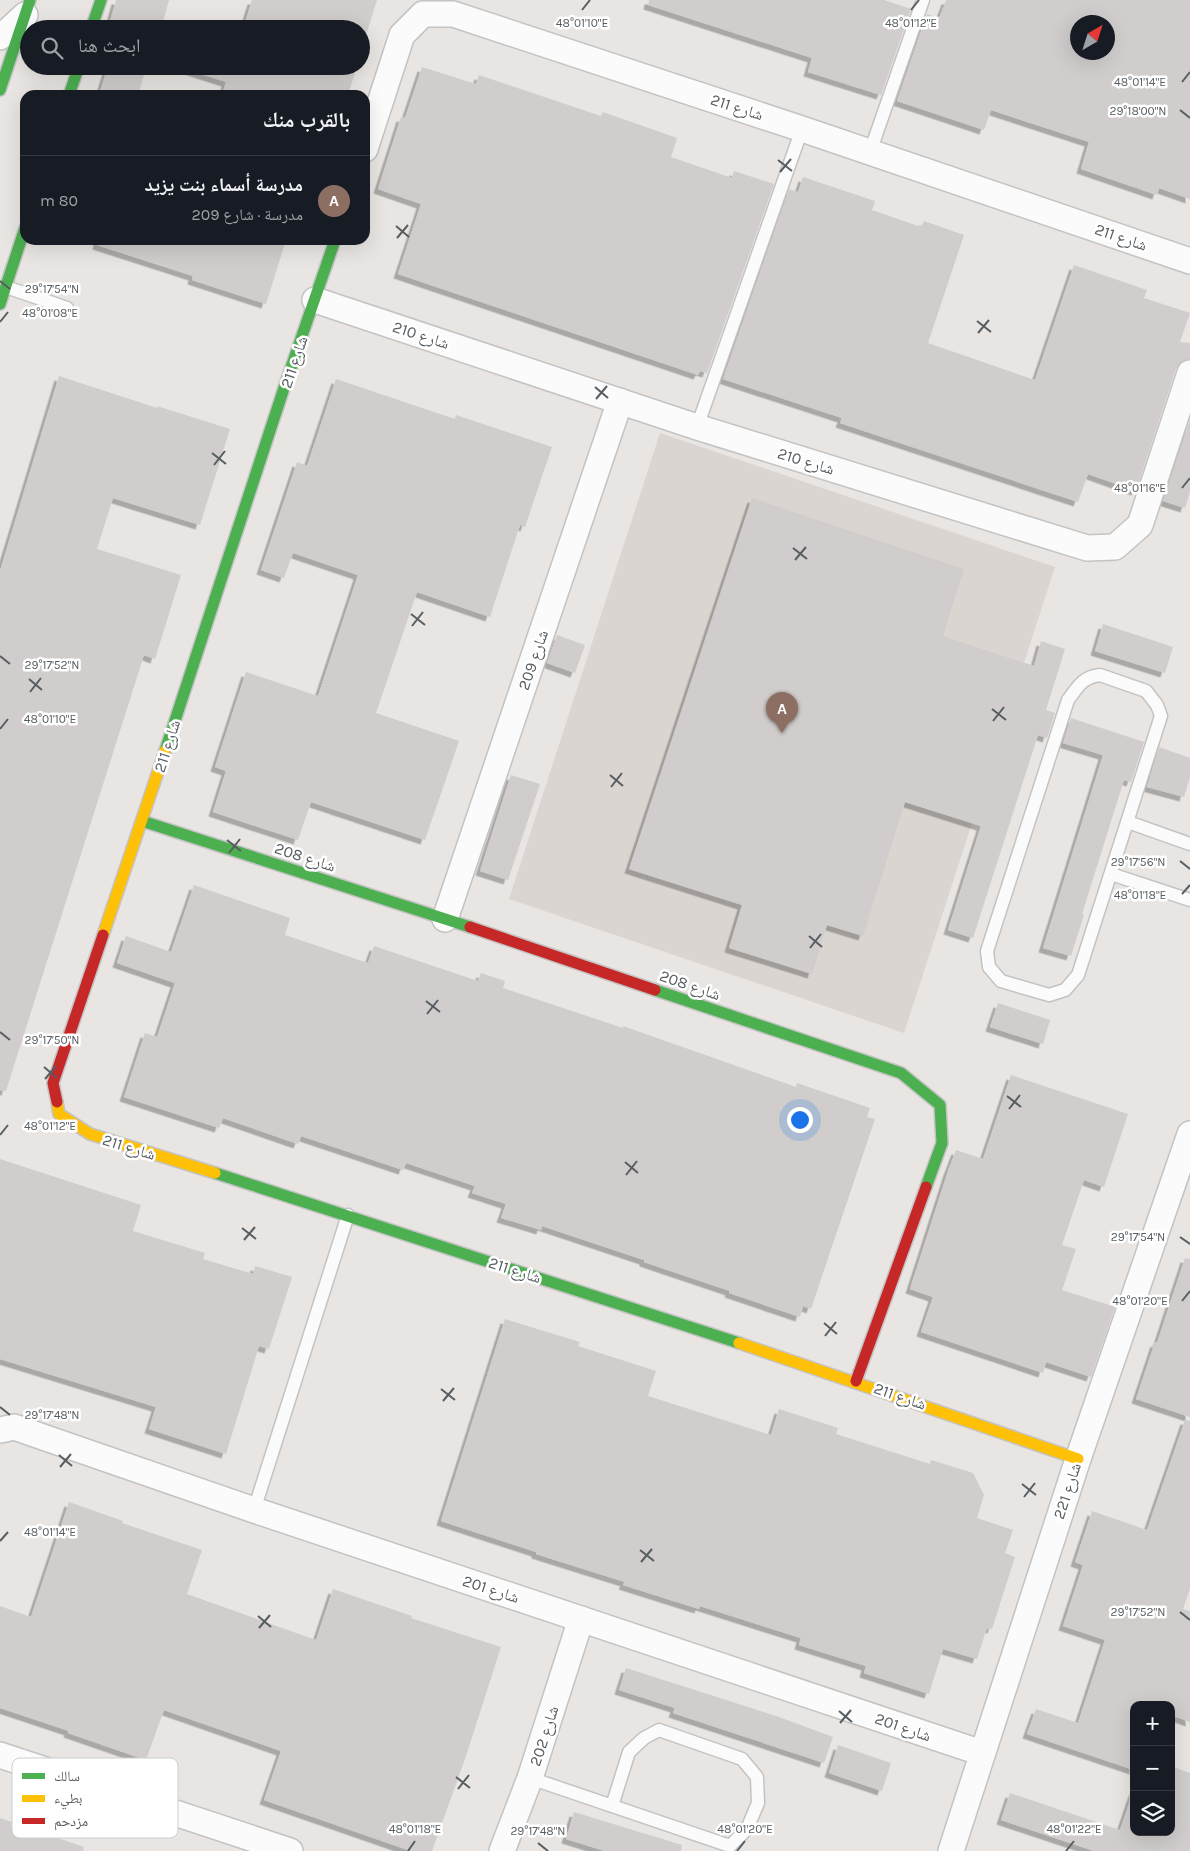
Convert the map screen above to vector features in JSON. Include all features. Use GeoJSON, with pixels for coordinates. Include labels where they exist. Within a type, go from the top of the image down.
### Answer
{"type":"FeatureCollection","features":[{"type":"Feature","properties":{"kind":"street"},"geometry":{"type":"LineString","coordinates":[[94,20],[100,0]]}},
{"type":"Feature","properties":{"kind":"street"},"geometry":{"type":"LineString","coordinates":[[0,37],[9,30],[27,8]]}},
{"type":"Feature","properties":{"kind":"street"},"geometry":{"type":"LineString","coordinates":[[23,20],[27,8]]}},
{"type":"Feature","properties":{"kind":"street","name":"شارع 211"},"geometry":{"type":"LineString","coordinates":[[370,133],[402,34],[424,14],[453,14],[802,129],[1190,261]]}},
{"type":"Feature","properties":{"kind":"street"},"geometry":{"type":"LineString","coordinates":[[0,90],[20,29]]}},
{"type":"Feature","properties":{"kind":"street"},"geometry":{"type":"LineString","coordinates":[[71,90],[76,75]]}},
{"type":"Feature","properties":{"kind":"street"},"geometry":{"type":"LineString","coordinates":[[0,304],[20,244]]}},
{"type":"Feature","properties":{"kind":"street","name":"شارع 211"},"geometry":{"type":"LineString","coordinates":[[333,245],[53,1083],[59,1114],[90,1134],[856,1381],[1078,1459]]}},
{"type":"Feature","properties":{"kind":"street","name":"شارع 210"},"geometry":{"type":"LineString","coordinates":[[316,300],[697,428],[1087,548],[1115,547],[1140,525],[1190,373]]}},
{"type":"Feature","properties":{"kind":"street","name":"شارع 209"},"geometry":{"type":"LineString","coordinates":[[445,919],[620,401]]}},
{"type":"Feature","properties":{"kind":"street","name":"شارع 208"},"geometry":{"type":"LineString","coordinates":[[142,821],[445,919],[901,1073],[940,1105],[942,1143],[856,1381]]}},
{"type":"Feature","properties":{"kind":"street","name":"شارع 221"},"geometry":{"type":"LineString","coordinates":[[951,1851],[1078,1459],[1185,1165],[1190,1134]]}},
{"type":"Feature","properties":{"kind":"street","name":"شارع 201"},"geometry":{"type":"LineString","coordinates":[[0,1430],[14,1427],[254,1510],[982,1753]]}},
{"type":"Feature","properties":{"kind":"street","name":"شارع 202"},"geometry":{"type":"LineString","coordinates":[[502,1851],[530,1778],[581,1619]]}},
{"type":"Feature","properties":{"kind":"street"},"geometry":{"type":"LineString","coordinates":[[0,1755],[12,1759]]}},
{"type":"Feature","properties":{"kind":"street"},"geometry":{"type":"LineString","coordinates":[[178,1814],[290,1851]]}},
{"type":"Feature","properties":{"kind":"lane"},"geometry":{"type":"LineString","coordinates":[[870,152],[923,0]]}},
{"type":"Feature","properties":{"kind":"lane"},"geometry":{"type":"LineString","coordinates":[[697,428],[802,129]]}},
{"type":"Feature","properties":{"kind":"lane"},"geometry":{"type":"LineString","coordinates":[[6,287],[67,308]]}},
{"type":"Feature","properties":{"kind":"lane"},"geometry":{"type":"LineString","coordinates":[[1100,676],[1146,691],[1157,704],[1161,716],[1111,874],[1078,975],[1066,990],[1049,995],[1001,981],[989,967],[987,951],[1068,700],[1080,684],[1089,677],[1100,676]]}},
{"type":"Feature","properties":{"kind":"lane"},"geometry":{"type":"LineString","coordinates":[[1128,822],[1190,844]]}},
{"type":"Feature","properties":{"kind":"lane"},"geometry":{"type":"LineString","coordinates":[[1111,874],[1190,900]]}},
{"type":"Feature","properties":{"kind":"lane"},"geometry":{"type":"LineString","coordinates":[[254,1510],[348,1216]]}},
{"type":"Feature","properties":{"kind":"lane"},"geometry":{"type":"LineString","coordinates":[[530,1778],[612,1806],[730,1846],[747,1829],[758,1803],[757,1777],[742,1759],[659,1730],[644,1738],[629,1752],[612,1806]]}},
{"type":"Feature","properties":{"kind":"shaded area"},"geometry":{"type":"Polygon","coordinates":[[[660,433],[1055,567],[904,1033],[509,899],[660,433]]]}},
{"type":"Feature","properties":{"kind":"building"},"geometry":{"type":"Polygon","coordinates":[[[116,0],[169,0],[163,20],[110,20],[116,0]]]}},
{"type":"Feature","properties":{"kind":"building"},"geometry":{"type":"Polygon","coordinates":[[[252,0],[377,0],[370,22],[370,20],[246,20],[252,0]]]}},
{"type":"Feature","properties":{"kind":"building"},"geometry":{"type":"Polygon","coordinates":[[[649,0],[884,0],[911,9],[881,95],[808,72],[812,58],[648,5],[649,0]]]}},
{"type":"Feature","properties":{"kind":"building"},"geometry":{"type":"Polygon","coordinates":[[[946,0],[1190,0],[1190,199],[1159,188],[1157,195],[1081,169],[1089,142],[991,110],[984,130],[897,101],[927,14],[938,18],[940,16],[946,0]]]}},
{"type":"Feature","properties":{"kind":"building"},"geometry":{"type":"Polygon","coordinates":[[[422,67],[476,84],[479,75],[601,116],[603,112],[677,138],[671,157],[732,178],[734,171],[774,184],[707,373],[700,371],[698,375],[398,274],[421,204],[378,189],[401,117],[405,118],[422,67]]]}},
{"type":"Feature","properties":{"kind":"building"},"geometry":{"type":"Polygon","coordinates":[[[105,75],[144,75],[140,90],[101,90],[105,75]]]}},
{"type":"Feature","properties":{"kind":"building"},"geometry":{"type":"Polygon","coordinates":[[[204,75],[354,75],[350,90],[224,90],[226,82],[204,75]]]}},
{"type":"Feature","properties":{"kind":"building"},"geometry":{"type":"Polygon","coordinates":[[[803,177],[875,201],[872,210],[921,227],[924,221],[964,235],[928,343],[1035,380],[1074,265],[1147,290],[1144,298],[1190,313],[1180,342],[1190,343],[1190,359],[1181,362],[1176,369],[1136,491],[1088,474],[1078,502],[840,423],[842,418],[723,379],[789,189],[798,192],[803,177]]]}},
{"type":"Feature","properties":{"kind":"building"},"geometry":{"type":"Polygon","coordinates":[[[97,245],[284,245],[266,304],[192,280],[193,276],[97,245]]]}},
{"type":"Feature","properties":{"kind":"building"},"geometry":{"type":"Polygon","coordinates":[[[59,376],[157,408],[157,406],[230,429],[200,525],[113,498],[97,549],[181,575],[155,659],[144,655],[6,1091],[0,1090],[0,571],[59,376]]]}},
{"type":"Feature","properties":{"kind":"building"},"geometry":{"type":"Polygon","coordinates":[[[336,379],[455,419],[456,415],[552,447],[525,527],[520,525],[490,617],[417,592],[376,713],[459,741],[425,840],[311,802],[298,840],[213,812],[226,771],[215,767],[246,672],[318,696],[358,575],[293,553],[284,578],[261,570],[297,462],[307,466],[336,379]]]}},
{"type":"Feature","properties":{"kind":"building"},"geometry":{"type":"Polygon","coordinates":[[[1190,419],[1190,492],[1185,508],[1163,501],[1190,419]]]}},
{"type":"Feature","properties":{"kind":"building"},"geometry":{"type":"Polygon","coordinates":[[[752,498],[964,569],[943,636],[1034,666],[1041,641],[1065,649],[1046,710],[1055,713],[1047,738],[1038,735],[973,938],[948,930],[981,826],[905,802],[863,936],[827,925],[812,974],[729,948],[742,905],[629,869],[752,498]]]}},
{"type":"Feature","properties":{"kind":"building"},"geometry":{"type":"Polygon","coordinates":[[[1103,624],[1173,647],[1165,673],[1095,651],[1103,624]]]}},
{"type":"Feature","properties":{"kind":"building"},"geometry":{"type":"Polygon","coordinates":[[[557,635],[585,645],[575,673],[547,663],[557,635]]]}},
{"type":"Feature","properties":{"kind":"building"},"geometry":{"type":"Polygon","coordinates":[[[1071,718],[1144,742],[1131,782],[1124,780],[1082,914],[1084,915],[1071,956],[1043,948],[1103,755],[1063,743],[1071,718]]]}},
{"type":"Feature","properties":{"kind":"building"},"geometry":{"type":"Polygon","coordinates":[[[1159,747],[1190,758],[1190,777],[1184,797],[1147,787],[1159,747]]]}},
{"type":"Feature","properties":{"kind":"building"},"geometry":{"type":"Polygon","coordinates":[[[511,775],[540,784],[508,880],[480,871],[511,775]]]}},
{"type":"Feature","properties":{"kind":"building"},"geometry":{"type":"Polygon","coordinates":[[[194,885],[290,918],[285,935],[368,963],[374,946],[478,981],[481,973],[505,981],[503,988],[623,1028],[623,1026],[796,1087],[797,1083],[870,1108],[867,1117],[875,1119],[811,1309],[803,1306],[800,1317],[644,1262],[644,1260],[542,1226],[541,1230],[501,1218],[506,1204],[472,1193],[475,1186],[406,1163],[403,1170],[301,1136],[298,1144],[223,1118],[219,1128],[124,1097],[145,1033],[157,1037],[175,983],[117,963],[126,936],[171,952],[194,885]]]}},
{"type":"Feature","properties":{"kind":"building"},"geometry":{"type":"Polygon","coordinates":[[[998,1003],[1050,1020],[1043,1044],[990,1027],[998,1003]]]}},
{"type":"Feature","properties":{"kind":"building"},"geometry":{"type":"Polygon","coordinates":[[[1011,1075],[1128,1114],[1104,1187],[1084,1180],[1062,1245],[1076,1249],[1062,1290],[1115,1307],[1091,1377],[1046,1362],[1043,1373],[921,1332],[933,1297],[910,1289],[948,1171],[956,1150],[983,1159],[1011,1075]]]}},
{"type":"Feature","properties":{"kind":"building"},"geometry":{"type":"Polygon","coordinates":[[[0,1159],[141,1205],[133,1231],[205,1253],[203,1259],[253,1274],[255,1266],[292,1277],[269,1349],[259,1346],[226,1454],[149,1429],[156,1407],[0,1359],[0,1159]]]}},
{"type":"Feature","properties":{"kind":"building"},"geometry":{"type":"Polygon","coordinates":[[[1185,1258],[1190,1259],[1190,1417],[1136,1399],[1185,1258]]]}},
{"type":"Feature","properties":{"kind":"building"},"geometry":{"type":"Polygon","coordinates":[[[505,1319],[580,1342],[578,1346],[656,1371],[648,1396],[771,1435],[779,1409],[838,1428],[836,1434],[930,1464],[931,1460],[973,1473],[984,1495],[977,1518],[1013,1530],[1005,1553],[1015,1557],[992,1629],[987,1628],[977,1659],[943,1649],[929,1694],[864,1673],[866,1666],[799,1645],[801,1638],[700,1606],[699,1609],[623,1585],[625,1582],[441,1521],[505,1319]]]}},
{"type":"Feature","properties":{"kind":"building"},"geometry":{"type":"Polygon","coordinates":[[[1185,1420],[1190,1421],[1190,1589],[1183,1609],[1190,1611],[1190,1722],[1175,1716],[1175,1701],[1130,1701],[1130,1769],[1027,1734],[1036,1709],[1078,1723],[1105,1640],[1063,1626],[1083,1565],[1075,1562],[1092,1511],[1147,1530],[1185,1420]]]}},
{"type":"Feature","properties":{"kind":"building"},"geometry":{"type":"Polygon","coordinates":[[[69,1502],[123,1521],[122,1523],[202,1550],[187,1594],[316,1640],[333,1589],[412,1616],[411,1618],[501,1647],[465,1759],[432,1851],[411,1851],[264,1800],[281,1751],[164,1710],[147,1758],[140,1758],[68,1733],[69,1731],[0,1708],[0,1606],[31,1617],[69,1502]]]}},
{"type":"Feature","properties":{"kind":"building"},"geometry":{"type":"Polygon","coordinates":[[[626,1668],[779,1717],[833,1737],[824,1763],[673,1713],[675,1708],[619,1690],[626,1668]]]}},
{"type":"Feature","properties":{"kind":"building"},"geometry":{"type":"Polygon","coordinates":[[[838,1745],[891,1763],[882,1791],[829,1773],[838,1745]]]}},
{"type":"Feature","properties":{"kind":"building"},"geometry":{"type":"Polygon","coordinates":[[[1175,1767],[1190,1773],[1190,1851],[1094,1851],[1001,1820],[1010,1793],[1120,1830],[1130,1801],[1130,1836],[1175,1836],[1175,1767]]]}},
{"type":"Feature","properties":{"kind":"building"},"geometry":{"type":"Polygon","coordinates":[[[574,1812],[682,1845],[681,1851],[605,1851],[566,1839],[574,1812]]]}},
{"type":"Feature","properties":{"kind":"building"},"geometry":{"type":"Polygon","coordinates":[[[0,1818],[12,1822],[12,1838],[58,1838],[84,1847],[83,1851],[0,1851],[0,1818]]]}},
{"type":"Feature","properties":{"kind":"traffic: fast"},"geometry":{"type":"LineString","coordinates":[[23,20],[30,0]]}},
{"type":"Feature","properties":{"kind":"traffic: fast"},"geometry":{"type":"LineString","coordinates":[[94,20],[101,0]]}},
{"type":"Feature","properties":{"kind":"traffic: fast"},"geometry":{"type":"LineString","coordinates":[[0,90],[20,30]]}},
{"type":"Feature","properties":{"kind":"traffic: fast"},"geometry":{"type":"LineString","coordinates":[[71,90],[76,75]]}},
{"type":"Feature","properties":{"kind":"traffic: fast"},"geometry":{"type":"LineString","coordinates":[[0,304],[20,243]]}},
{"type":"Feature","properties":{"kind":"traffic: fast"},"geometry":{"type":"LineString","coordinates":[[165,751],[284,388],[333,245]]}},
{"type":"Feature","properties":{"kind":"traffic: fast"},"geometry":{"type":"LineString","coordinates":[[142,821],[470,927]]}},
{"type":"Feature","properties":{"kind":"traffic: fast"},"geometry":{"type":"LineString","coordinates":[[655,990],[901,1073],[940,1105],[942,1143],[926,1187]]}},
{"type":"Feature","properties":{"kind":"traffic: fast"},"geometry":{"type":"LineString","coordinates":[[215,1173],[739,1343]]}},
{"type":"Feature","properties":{"kind":"traffic: slow"},"geometry":{"type":"LineString","coordinates":[[103,935],[165,751]]}},
{"type":"Feature","properties":{"kind":"traffic: slow"},"geometry":{"type":"LineString","coordinates":[[57,1102],[59,1114],[90,1134],[215,1173]]}},
{"type":"Feature","properties":{"kind":"traffic: slow"},"geometry":{"type":"LineString","coordinates":[[739,1343],[1078,1459]]}},
{"type":"Feature","properties":{"kind":"traffic: jam"},"geometry":{"type":"LineString","coordinates":[[470,927],[655,990]]}},
{"type":"Feature","properties":{"kind":"traffic: jam"},"geometry":{"type":"LineString","coordinates":[[57,1102],[53,1083],[103,935]]}},
{"type":"Feature","properties":{"kind":"traffic: jam"},"geometry":{"type":"LineString","coordinates":[[856,1381],[926,1187]]}},
{"type":"Feature","properties":{"kind":"place","name":"مدرسة أسماء بنت يزيد"},"geometry":{"type":"Point","coordinates":[782,733]}}]}
